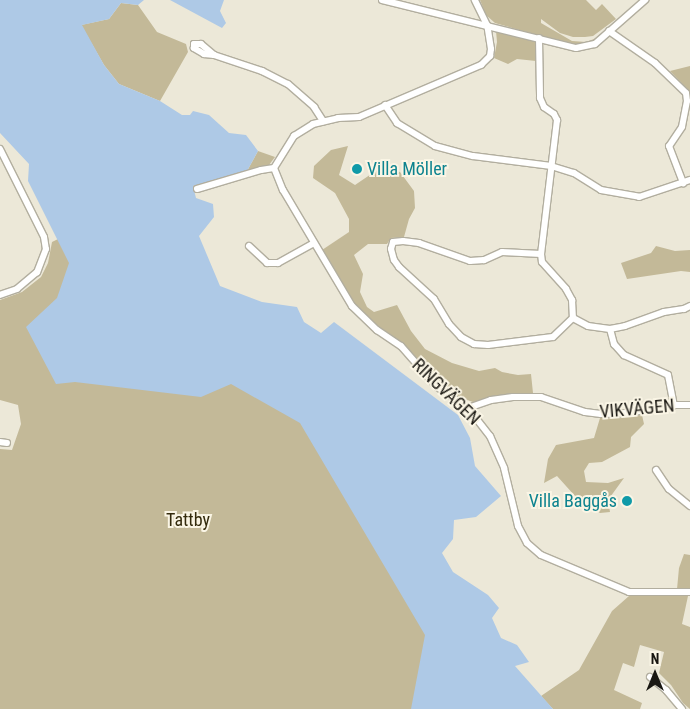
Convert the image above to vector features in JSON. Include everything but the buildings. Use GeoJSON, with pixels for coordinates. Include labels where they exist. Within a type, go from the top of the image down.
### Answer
{"type":"FeatureCollection","features":[{"type":"Feature","properties":{"kind":"street"},"geometry":{"type":"LineString","coordinates":[[382,0],[576,48],[595,44],[645,0]]}},
{"type":"Feature","properties":{"kind":"street"},"geometry":{"type":"LineString","coordinates":[[197,189],[274,168],[294,136],[304,128],[323,121],[359,117],[481,65],[490,56],[487,25],[476,0]]}},
{"type":"Feature","properties":{"kind":"street"},"geometry":{"type":"LineString","coordinates":[[385,105],[397,123],[435,146],[473,156],[551,166],[574,173],[600,190],[639,197],[687,182],[669,146],[682,127],[688,101],[686,93],[675,80],[655,63],[609,31]]}},
{"type":"Feature","properties":{"kind":"street"},"geometry":{"type":"LineString","coordinates":[[539,38],[540,98],[544,107],[554,114],[557,120],[541,254],[542,262],[566,289],[572,300],[574,318]]}},
{"type":"Feature","properties":{"kind":"street"},"geometry":{"type":"LineString","coordinates":[[214,55],[262,71],[288,84],[314,107],[323,121]]}},
{"type":"Feature","properties":{"kind":"street"},"geometry":{"type":"LineString","coordinates":[[0,149],[44,237],[46,250],[38,272],[17,289],[0,296]]}},
{"type":"Feature","properties":{"kind":"street","name":"RINGVÄGEN"},"geometry":{"type":"LineString","coordinates":[[274,168],[283,190],[352,306],[377,330],[400,346],[436,386],[468,408],[490,436],[498,452],[513,498],[518,526],[526,543],[541,556],[629,592],[690,592]]}},
{"type":"Feature","properties":{"kind":"street"},"geometry":{"type":"LineString","coordinates":[[541,254],[502,252],[484,260],[470,261],[419,243],[393,242],[391,249],[394,260],[434,299],[449,324],[462,337],[474,344],[488,345],[552,337],[574,318]]}},
{"type":"Feature","properties":{"kind":"street"},"geometry":{"type":"LineString","coordinates":[[249,246],[267,263],[278,262],[314,243]]}},
{"type":"Feature","properties":{"kind":"street"},"geometry":{"type":"LineString","coordinates":[[574,318],[588,326],[610,329],[690,306]]}},
{"type":"Feature","properties":{"kind":"street"},"geometry":{"type":"LineString","coordinates":[[610,329],[614,344],[624,355],[668,375],[674,404]]}},
{"type":"Feature","properties":{"kind":"street","name":"VIKVÄGEN"},"geometry":{"type":"LineString","coordinates":[[468,408],[491,400],[513,397],[542,397],[585,412],[601,414],[628,413],[674,404],[690,405]]}},
{"type":"Feature","properties":{"kind":"street"},"geometry":{"type":"LineString","coordinates":[[0,442],[8,443]]}},
{"type":"Feature","properties":{"kind":"street"},"geometry":{"type":"LineString","coordinates":[[656,470],[669,489],[690,506]]}},
{"type":"Feature","properties":{"kind":"street"},"geometry":{"type":"LineString","coordinates":[[650,678],[666,690],[682,709]]}},
{"type":"Feature","properties":{"kind":"green space"},"geometry":{"type":"Polygon","coordinates":[[[480,0],[586,0],[596,10],[602,4],[616,19],[593,36],[573,37],[560,33],[541,19],[541,23],[572,41],[586,42],[594,39],[606,30],[594,43],[575,46],[495,23],[486,15],[480,0]]]}},
{"type":"Feature","properties":{"kind":"green space"},"geometry":{"type":"Polygon","coordinates":[[[121,3],[138,5],[157,32],[186,44],[188,52],[160,101],[119,84],[104,65],[81,25],[109,19],[121,3]]]}},
{"type":"Feature","properties":{"kind":"green space"},"geometry":{"type":"Polygon","coordinates":[[[496,31],[537,41],[536,61],[517,59],[508,64],[494,58],[497,42],[496,31]]]}},
{"type":"Feature","properties":{"kind":"green space"},"geometry":{"type":"Polygon","coordinates":[[[690,66],[690,92],[670,71],[690,66]]]}},
{"type":"Feature","properties":{"kind":"green space"},"geometry":{"type":"Polygon","coordinates":[[[348,146],[339,175],[355,185],[383,166],[400,172],[414,191],[415,208],[409,219],[404,237],[391,238],[387,244],[368,244],[354,255],[363,274],[360,292],[367,307],[374,312],[397,305],[411,331],[425,349],[452,363],[479,371],[495,368],[502,372],[518,375],[531,374],[533,393],[492,397],[473,402],[456,396],[425,370],[403,343],[373,323],[354,305],[322,250],[349,232],[349,219],[335,193],[313,178],[314,166],[331,150],[348,146]]]}},
{"type":"Feature","properties":{"kind":"green space"},"geometry":{"type":"Polygon","coordinates":[[[258,151],[275,157],[269,165],[247,171],[258,151]]]}},
{"type":"Feature","properties":{"kind":"green space","name":"Tattby"},"geometry":{"type":"Polygon","coordinates":[[[58,239],[278,352],[472,709],[0,709],[0,449],[12,450],[21,424],[18,405],[0,400],[0,300],[22,292],[41,277],[48,263],[52,242],[58,239]]]}},
{"type":"Feature","properties":{"kind":"green space"},"geometry":{"type":"Polygon","coordinates":[[[656,246],[675,251],[690,250],[690,272],[681,271],[627,279],[621,263],[651,253],[656,246]]]}},
{"type":"Feature","properties":{"kind":"green space"},"geometry":{"type":"Polygon","coordinates":[[[642,415],[644,424],[631,437],[630,447],[602,462],[589,463],[584,471],[586,482],[608,483],[624,478],[608,500],[610,512],[600,513],[575,496],[557,476],[544,483],[548,459],[556,445],[594,438],[600,418],[642,415]]]}},
{"type":"Feature","properties":{"kind":"green space"},"geometry":{"type":"Polygon","coordinates":[[[684,554],[690,555],[690,590],[677,589],[679,568],[684,554]]]}},
{"type":"Feature","properties":{"kind":"green space"},"geometry":{"type":"Polygon","coordinates":[[[629,596],[688,596],[682,624],[690,627],[690,709],[659,673],[664,652],[640,645],[634,667],[623,663],[614,690],[642,703],[640,709],[553,709],[541,696],[579,670],[612,611],[629,596]]]}},
{"type":"Feature","properties":{"kind":"water"},"geometry":{"type":"Polygon","coordinates":[[[0,0],[144,0],[138,5],[121,3],[109,19],[82,25],[104,65],[119,84],[160,101],[182,115],[190,115],[193,111],[209,115],[229,133],[246,135],[258,151],[247,171],[193,186],[196,198],[213,204],[214,217],[199,236],[220,286],[262,302],[297,307],[304,322],[321,333],[334,322],[458,415],[470,438],[475,466],[501,496],[476,517],[454,520],[453,539],[442,553],[453,572],[488,595],[499,608],[492,618],[501,638],[517,645],[529,662],[515,666],[553,709],[411,709],[425,635],[300,423],[231,384],[201,397],[75,382],[56,384],[26,327],[57,298],[69,263],[28,181],[29,164],[0,133],[0,0]]]}},
{"type":"Feature","properties":{"kind":"water"},"geometry":{"type":"Polygon","coordinates":[[[170,0],[224,0],[220,11],[226,23],[222,28],[170,0]]]}},
{"type":"Feature","properties":{"kind":"place","name":"Villa Möller"},"geometry":{"type":"Point","coordinates":[357,169]}},
{"type":"Feature","properties":{"kind":"place","name":"Villa Baggås"},"geometry":{"type":"Point","coordinates":[627,501]}}]}
